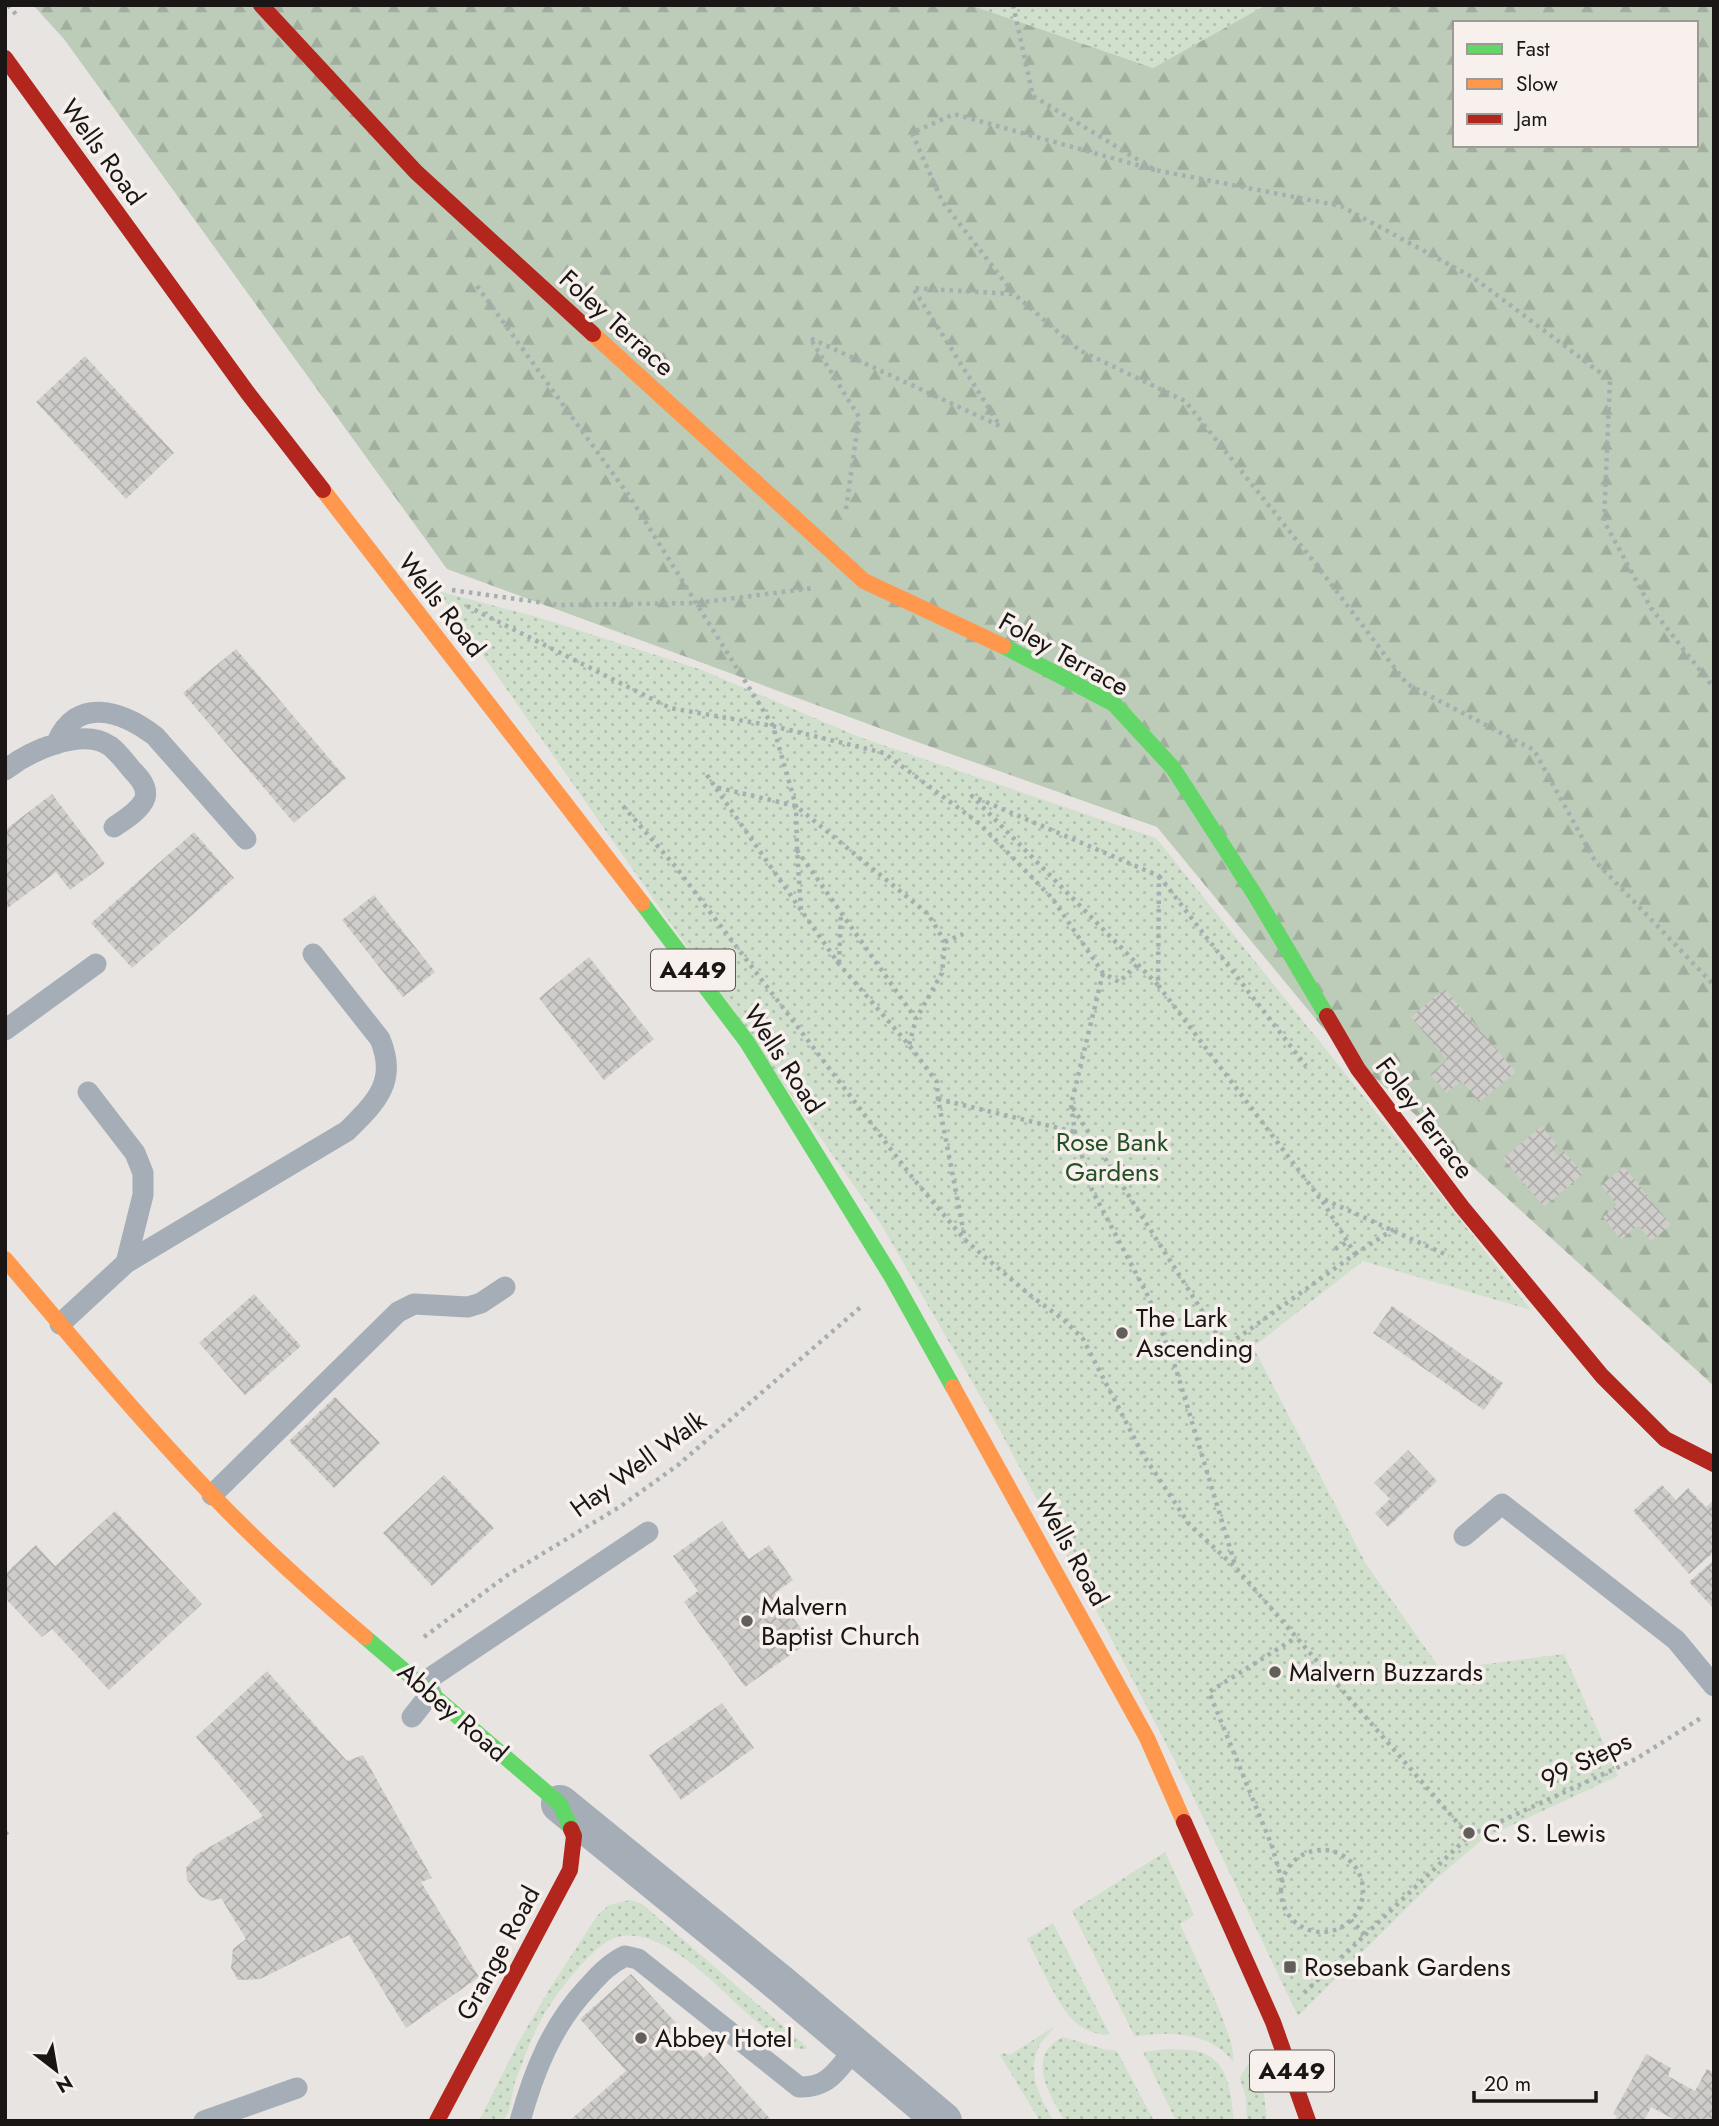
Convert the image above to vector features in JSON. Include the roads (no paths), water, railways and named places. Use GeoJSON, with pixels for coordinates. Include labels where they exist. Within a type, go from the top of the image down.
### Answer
{"type":"FeatureCollection","features":[{"type":"Feature","properties":{"kind":"main road","name":"Foley Terrace"},"geometry":{"type":"LineString","coordinates":[[261,5],[416,172],[864,582],[1004,646],[1114,704],[1173,768],[1255,895],[1358,1069],[1462,1207],[1602,1376],[1665,1439],[1714,1464]]}},
{"type":"Feature","properties":{"kind":"main road","name":"Wells Road"},"geometry":{"type":"LineString","coordinates":[[5,58],[247,391],[747,1042],[893,1279],[1147,1738],[1273,2022],[1308,2121]]}},
{"type":"Feature","properties":{"kind":"main road","name":"Abbey Road"},"geometry":{"type":"LineString","coordinates":[[5,1259],[212,1495],[302,1583],[560,1804]]}},
{"type":"Feature","properties":{"kind":"main road","name":"Grange Road"},"geometry":{"type":"LineString","coordinates":[[437,2121],[570,1870],[574,1836],[560,1804]]}},
{"type":"Feature","properties":{"kind":"street","name":"Abbey Road"},"geometry":{"type":"LineString","coordinates":[[560,1804],[943,2121]]}},
{"type":"Feature","properties":{"kind":"lane"},"geometry":{"type":"LineString","coordinates":[[56,744],[62,729],[77,716],[100,712],[117,714],[138,723],[155,736],[246,839]]}},
{"type":"Feature","properties":{"kind":"lane"},"geometry":{"type":"LineString","coordinates":[[5,770],[38,749],[56,744],[79,740],[96,741],[110,746],[137,775],[145,787],[146,797],[141,806],[114,827]]}},
{"type":"Feature","properties":{"kind":"lane"},"geometry":{"type":"LineString","coordinates":[[60,1324],[126,1263],[347,1131],[369,1109],[383,1088],[388,1070],[386,1053],[380,1039],[313,954]]}},
{"type":"Feature","properties":{"kind":"lane"},"geometry":{"type":"LineString","coordinates":[[5,1030],[96,964]]}},
{"type":"Feature","properties":{"kind":"lane"},"geometry":{"type":"LineString","coordinates":[[88,1092],[135,1153],[143,1173],[144,1195],[126,1263]]}},
{"type":"Feature","properties":{"kind":"lane"},"geometry":{"type":"LineString","coordinates":[[212,1495],[398,1312],[414,1304],[468,1307],[481,1303],[505,1287]]}},
{"type":"Feature","properties":{"kind":"lane"},"geometry":{"type":"LineString","coordinates":[[1464,1536],[1502,1504],[1676,1640],[1714,1686]]}},
{"type":"Feature","properties":{"kind":"lane"},"geometry":{"type":"LineString","coordinates":[[412,1717],[426,1689],[648,1532]]}},
{"type":"Feature","properties":{"kind":"lane"},"geometry":{"type":"LineString","coordinates":[[520,2121],[531,2081],[553,2032],[587,1987],[610,1963],[625,1956],[638,1959],[799,2087],[815,2087],[829,2080],[856,2048]]}},
{"type":"Feature","properties":{"kind":"lane"},"geometry":{"type":"LineString","coordinates":[[204,2121],[298,2088]]}},
{"type":"Feature","properties":{"kind":"place","name":"The Lark Ascending"},"geometry":{"type":"Point","coordinates":[1122,1333]}},
{"type":"Feature","properties":{"kind":"place","name":"Malvern Baptist Church"},"geometry":{"type":"Point","coordinates":[747,1621]}},
{"type":"Feature","properties":{"kind":"place","name":"Malvern Buzzards"},"geometry":{"type":"Point","coordinates":[1275,1672]}},
{"type":"Feature","properties":{"kind":"place","name":"C. S. Lewis"},"geometry":{"type":"Point","coordinates":[1469,1833]}},
{"type":"Feature","properties":{"kind":"place","name":"Rosebank Gardens"},"geometry":{"type":"Point","coordinates":[1290,1967]}},
{"type":"Feature","properties":{"kind":"place","name":"Abbey Hotel"},"geometry":{"type":"Point","coordinates":[641,2038]}},
{"type":"Feature","properties":{"kind":"park label","name":"Rose Bank Gardens"},"geometry":{"type":"Point","coordinates":[1112,1157]}}]}
